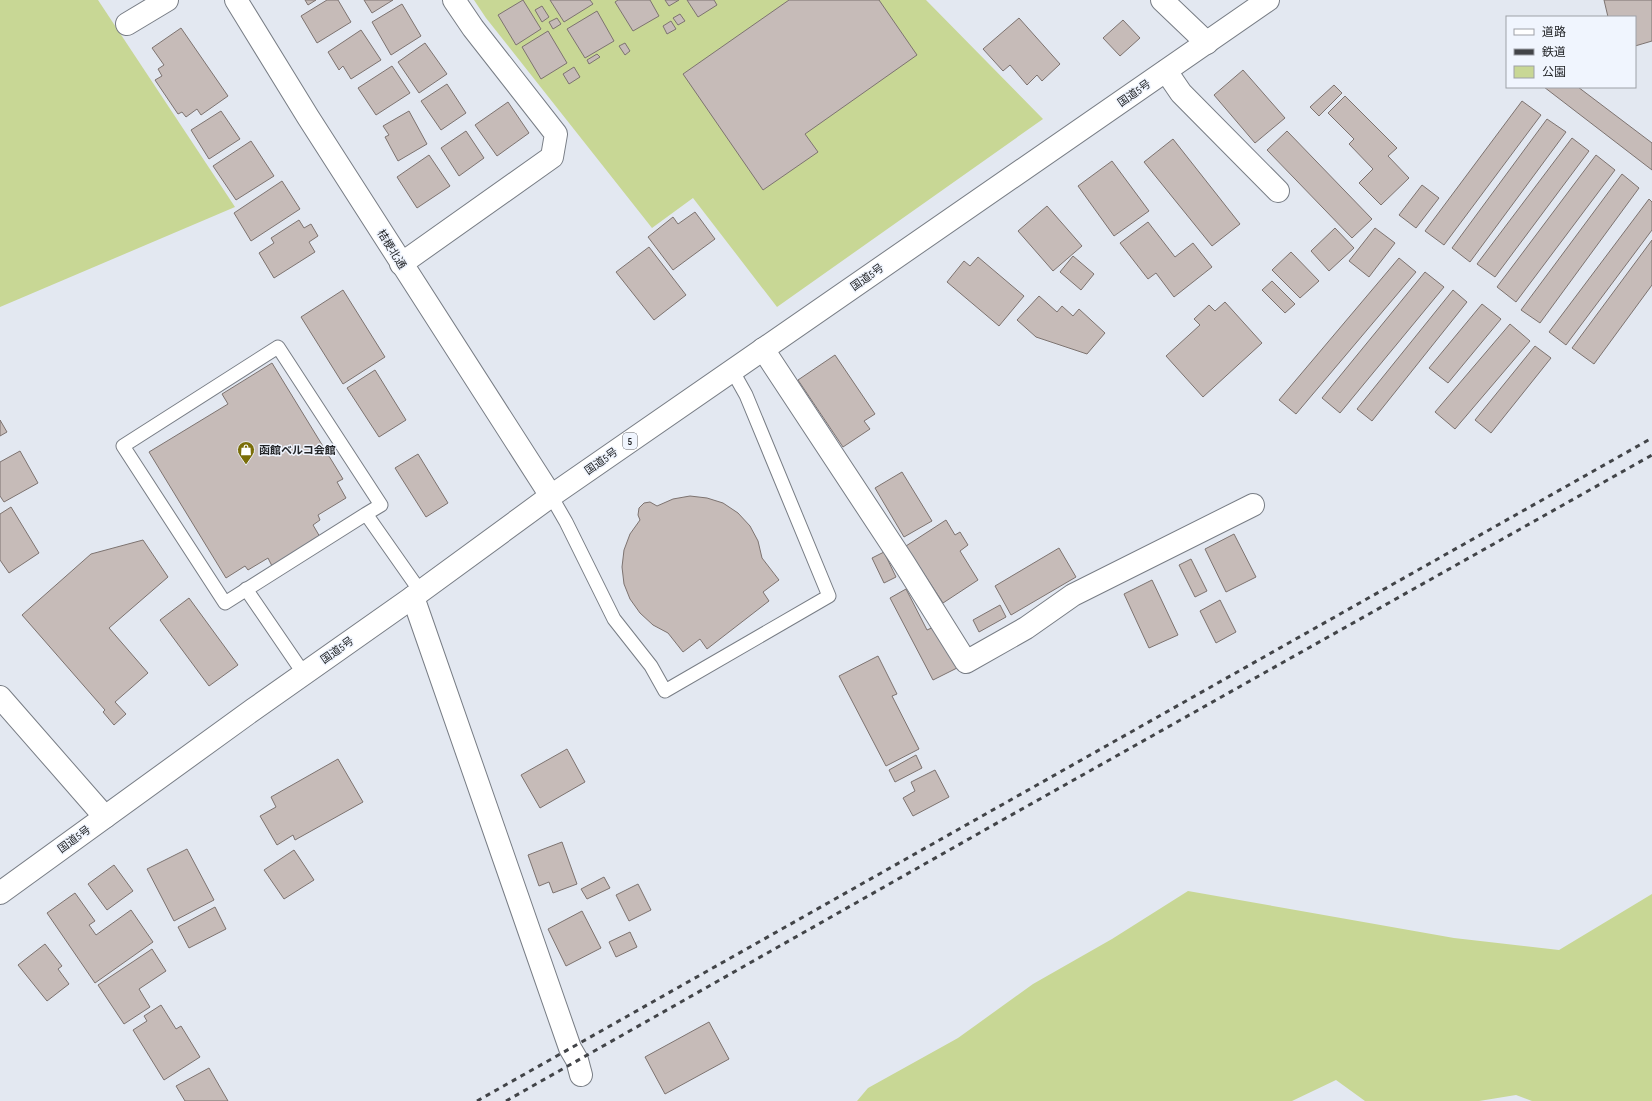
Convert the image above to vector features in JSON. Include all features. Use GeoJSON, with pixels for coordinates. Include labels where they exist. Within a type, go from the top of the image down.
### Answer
{"type":"FeatureCollection","features":[{"type":"Feature","properties":{"kind":"main road"},"geometry":{"type":"LineString","coordinates":[[127,24],[166,0]]}},
{"type":"Feature","properties":{"kind":"main road","name":"桔梗北通"},"geometry":{"type":"LineString","coordinates":[[236,0],[401,264],[551,496]]}},
{"type":"Feature","properties":{"kind":"main road"},"geometry":{"type":"LineString","coordinates":[[401,264],[552,157],[556,134],[473,28],[454,0]]}},
{"type":"Feature","properties":{"kind":"main road"},"geometry":{"type":"LineString","coordinates":[[1162,0],[1206,43]]}},
{"type":"Feature","properties":{"kind":"main road","name":"国道5号"},"geometry":{"type":"LineString","coordinates":[[0,893],[551,496],[1268,0]]}},
{"type":"Feature","properties":{"kind":"main road"},"geometry":{"type":"LineString","coordinates":[[1166,71],[1181,93],[1278,191]]}},
{"type":"Feature","properties":{"kind":"main road"},"geometry":{"type":"LineString","coordinates":[[763,349],[904,563],[966,662],[1026,628],[1073,595],[1253,504]]}},
{"type":"Feature","properties":{"kind":"main road"},"geometry":{"type":"LineString","coordinates":[[417,594],[570,1048],[577,1060],[581,1075]]}},
{"type":"Feature","properties":{"kind":"main road"},"geometry":{"type":"LineString","coordinates":[[0,697],[105,817]]}},
{"type":"Feature","properties":{"kind":"lane"},"geometry":{"type":"LineString","coordinates":[[278,347],[381,505],[366,514],[226,603],[123,446],[278,347]]}},
{"type":"Feature","properties":{"kind":"lane"},"geometry":{"type":"LineString","coordinates":[[551,496],[569,528],[614,619],[651,666],[665,691],[829,596],[746,395],[732,370]]}},
{"type":"Feature","properties":{"kind":"lane"},"geometry":{"type":"LineString","coordinates":[[366,514],[417,594]]}},
{"type":"Feature","properties":{"kind":"lane"},"geometry":{"type":"LineString","coordinates":[[246,590],[304,674]]}},
{"type":"Feature","properties":{"kind":"green space"},"geometry":{"type":"Polygon","coordinates":[[[0,0],[98,0],[235,207],[0,307],[0,0]]]}},
{"type":"Feature","properties":{"kind":"green space"},"geometry":{"type":"Polygon","coordinates":[[[474,0],[926,0],[1043,119],[777,307],[693,198],[652,228],[486,18],[474,0]]]}},
{"type":"Feature","properties":{"kind":"green space"},"geometry":{"type":"Polygon","coordinates":[[[1188,891],[1454,938],[1559,950],[1652,894],[1652,1101],[1532,1101],[1516,1095],[1479,1101],[1365,1101],[1336,1080],[1292,1101],[857,1101],[868,1088],[958,1038],[1033,984],[1112,939],[1188,891]]]}},
{"type":"Feature","properties":{"kind":"building"},"geometry":{"type":"Polygon","coordinates":[[[305,0],[316,0],[308,5],[305,0]]]}},
{"type":"Feature","properties":{"kind":"building"},"geometry":{"type":"Polygon","coordinates":[[[327,0],[338,0],[351,22],[317,43],[301,16],[327,0]]]}},
{"type":"Feature","properties":{"kind":"building"},"geometry":{"type":"Polygon","coordinates":[[[364,0],[393,0],[372,13],[364,0]]]}},
{"type":"Feature","properties":{"kind":"building"},"geometry":{"type":"Polygon","coordinates":[[[523,0],[541,29],[516,45],[498,15],[523,0]]]}},
{"type":"Feature","properties":{"kind":"building"},"geometry":{"type":"Polygon","coordinates":[[[550,0],[590,0],[593,4],[564,22],[550,0]]]}},
{"type":"Feature","properties":{"kind":"building"},"geometry":{"type":"Polygon","coordinates":[[[618,0],[650,0],[659,16],[633,31],[615,2],[618,0]]]}},
{"type":"Feature","properties":{"kind":"building"},"geometry":{"type":"Polygon","coordinates":[[[665,0],[679,0],[669,6],[665,0]]]}},
{"type":"Feature","properties":{"kind":"building"},"geometry":{"type":"Polygon","coordinates":[[[687,0],[714,0],[717,5],[698,17],[687,0]]]}},
{"type":"Feature","properties":{"kind":"building"},"geometry":{"type":"Polygon","coordinates":[[[789,0],[879,0],[917,55],[805,134],[818,152],[763,190],[683,74],[789,0]]]}},
{"type":"Feature","properties":{"kind":"building"},"geometry":{"type":"Polygon","coordinates":[[[1604,0],[1652,0],[1652,41],[1636,46],[1636,16],[1608,16],[1604,0]]]}},
{"type":"Feature","properties":{"kind":"building"},"geometry":{"type":"Polygon","coordinates":[[[402,4],[421,36],[391,55],[372,22],[402,4]]]}},
{"type":"Feature","properties":{"kind":"building"},"geometry":{"type":"Polygon","coordinates":[[[542,6],[549,17],[542,22],[535,10],[542,6]]]}},
{"type":"Feature","properties":{"kind":"building"},"geometry":{"type":"Polygon","coordinates":[[[597,11],[614,41],[585,58],[567,29],[597,11]]]}},
{"type":"Feature","properties":{"kind":"building"},"geometry":{"type":"Polygon","coordinates":[[[680,14],[685,21],[678,25],[673,18],[680,14]]]}},
{"type":"Feature","properties":{"kind":"building"},"geometry":{"type":"Polygon","coordinates":[[[557,18],[561,24],[553,29],[549,22],[557,18]]]}},
{"type":"Feature","properties":{"kind":"building"},"geometry":{"type":"Polygon","coordinates":[[[1019,18],[1060,64],[1042,81],[1037,75],[1027,85],[1010,65],[1003,71],[983,49],[1019,18]]]}},
{"type":"Feature","properties":{"kind":"building"},"geometry":{"type":"Polygon","coordinates":[[[1123,20],[1140,38],[1120,56],[1103,38],[1123,20]]]}},
{"type":"Feature","properties":{"kind":"building"},"geometry":{"type":"Polygon","coordinates":[[[671,21],[676,29],[667,34],[663,26],[671,21]]]}},
{"type":"Feature","properties":{"kind":"building"},"geometry":{"type":"Polygon","coordinates":[[[181,28],[228,96],[201,115],[197,109],[186,117],[182,112],[178,114],[155,80],[162,76],[158,69],[164,65],[152,48],[181,28]]]}},
{"type":"Feature","properties":{"kind":"building"},"geometry":{"type":"Polygon","coordinates":[[[361,30],[381,60],[351,79],[343,66],[339,70],[328,52],[361,30]]]}},
{"type":"Feature","properties":{"kind":"building"},"geometry":{"type":"Polygon","coordinates":[[[548,31],[567,63],[541,79],[522,47],[548,31]]]}},
{"type":"Feature","properties":{"kind":"building"},"geometry":{"type":"Polygon","coordinates":[[[425,43],[447,74],[419,93],[398,62],[425,43]]]}},
{"type":"Feature","properties":{"kind":"building"},"geometry":{"type":"Polygon","coordinates":[[[625,43],[630,51],[625,55],[619,46],[625,43]]]}},
{"type":"Feature","properties":{"kind":"building"},"geometry":{"type":"Polygon","coordinates":[[[597,54],[600,57],[589,64],[587,60],[597,54]]]}},
{"type":"Feature","properties":{"kind":"building"},"geometry":{"type":"Polygon","coordinates":[[[392,66],[410,93],[376,115],[358,88],[392,66]]]}},
{"type":"Feature","properties":{"kind":"building"},"geometry":{"type":"Polygon","coordinates":[[[574,67],[580,77],[569,84],[563,74],[574,67]]]}},
{"type":"Feature","properties":{"kind":"building"},"geometry":{"type":"Polygon","coordinates":[[[1243,70],[1285,118],[1255,143],[1214,95],[1243,70]]]}},
{"type":"Feature","properties":{"kind":"building"},"geometry":{"type":"Polygon","coordinates":[[[447,84],[466,113],[441,130],[421,101],[447,84]]]}},
{"type":"Feature","properties":{"kind":"building"},"geometry":{"type":"Polygon","coordinates":[[[1334,85],[1342,93],[1319,116],[1310,107],[1334,85]]]}},
{"type":"Feature","properties":{"kind":"building"},"geometry":{"type":"Polygon","coordinates":[[[1545,88],[1579,88],[1652,143],[1652,170],[1545,88]]]}},
{"type":"Feature","properties":{"kind":"building"},"geometry":{"type":"Polygon","coordinates":[[[1345,96],[1397,148],[1388,156],[1409,178],[1381,205],[1359,183],[1373,169],[1349,144],[1354,139],[1328,113],[1345,96]]]}},
{"type":"Feature","properties":{"kind":"building"},"geometry":{"type":"Polygon","coordinates":[[[1522,101],[1541,115],[1444,245],[1425,231],[1522,101]]]}},
{"type":"Feature","properties":{"kind":"building"},"geometry":{"type":"Polygon","coordinates":[[[508,102],[529,133],[497,156],[475,125],[508,102]]]}},
{"type":"Feature","properties":{"kind":"building"},"geometry":{"type":"Polygon","coordinates":[[[221,111],[240,139],[209,159],[191,130],[221,111]]]}},
{"type":"Feature","properties":{"kind":"building"},"geometry":{"type":"Polygon","coordinates":[[[409,111],[427,144],[398,161],[385,137],[389,135],[383,126],[409,111]]]}},
{"type":"Feature","properties":{"kind":"building"},"geometry":{"type":"Polygon","coordinates":[[[1547,119],[1566,132],[1470,262],[1452,248],[1547,119]]]}},
{"type":"Feature","properties":{"kind":"building"},"geometry":{"type":"Polygon","coordinates":[[[466,131],[484,158],[459,176],[441,148],[466,131]]]}},
{"type":"Feature","properties":{"kind":"building"},"geometry":{"type":"Polygon","coordinates":[[[1287,131],[1372,219],[1352,238],[1267,150],[1287,131]]]}},
{"type":"Feature","properties":{"kind":"building"},"geometry":{"type":"Polygon","coordinates":[[[1572,138],[1589,151],[1495,277],[1477,264],[1572,138]]]}},
{"type":"Feature","properties":{"kind":"building"},"geometry":{"type":"Polygon","coordinates":[[[1173,139],[1240,224],[1212,246],[1144,162],[1173,139]]]}},
{"type":"Feature","properties":{"kind":"building"},"geometry":{"type":"Polygon","coordinates":[[[251,141],[274,176],[236,200],[213,166],[251,141]]]}},
{"type":"Feature","properties":{"kind":"building"},"geometry":{"type":"Polygon","coordinates":[[[429,155],[450,186],[417,208],[397,177],[429,155]]]}},
{"type":"Feature","properties":{"kind":"building"},"geometry":{"type":"Polygon","coordinates":[[[1596,155],[1615,170],[1516,302],[1497,287],[1596,155]]]}},
{"type":"Feature","properties":{"kind":"building"},"geometry":{"type":"Polygon","coordinates":[[[1112,161],[1149,211],[1114,236],[1078,186],[1112,161]]]}},
{"type":"Feature","properties":{"kind":"building"},"geometry":{"type":"Polygon","coordinates":[[[1622,174],[1639,188],[1540,323],[1521,310],[1622,174]]]}},
{"type":"Feature","properties":{"kind":"building"},"geometry":{"type":"Polygon","coordinates":[[[282,181],[300,209],[251,241],[234,213],[282,181]]]}},
{"type":"Feature","properties":{"kind":"building"},"geometry":{"type":"Polygon","coordinates":[[[1422,185],[1439,198],[1416,228],[1399,215],[1422,185]]]}},
{"type":"Feature","properties":{"kind":"building"},"geometry":{"type":"Polygon","coordinates":[[[1649,199],[1652,202],[1652,230],[1566,345],[1549,332],[1649,199]]]}},
{"type":"Feature","properties":{"kind":"building"},"geometry":{"type":"Polygon","coordinates":[[[1047,206],[1082,246],[1053,271],[1018,231],[1047,206]]]}},
{"type":"Feature","properties":{"kind":"building"},"geometry":{"type":"Polygon","coordinates":[[[695,212],[715,239],[673,270],[648,237],[673,217],[678,224],[695,212]]]}},
{"type":"Feature","properties":{"kind":"building"},"geometry":{"type":"Polygon","coordinates":[[[299,220],[304,228],[311,224],[318,236],[309,242],[315,252],[274,278],[259,253],[274,243],[271,238],[299,220]]]}},
{"type":"Feature","properties":{"kind":"building"},"geometry":{"type":"Polygon","coordinates":[[[1148,222],[1175,257],[1193,243],[1212,267],[1174,297],[1156,273],[1148,279],[1120,243],[1148,222]]]}},
{"type":"Feature","properties":{"kind":"building"},"geometry":{"type":"Polygon","coordinates":[[[1335,228],[1354,248],[1329,271],[1311,251],[1335,228]]]}},
{"type":"Feature","properties":{"kind":"building"},"geometry":{"type":"Polygon","coordinates":[[[1375,228],[1395,243],[1369,277],[1349,261],[1375,228]]]}},
{"type":"Feature","properties":{"kind":"building"},"geometry":{"type":"Polygon","coordinates":[[[1652,240],[1652,285],[1594,364],[1572,348],[1652,240]]]}},
{"type":"Feature","properties":{"kind":"building"},"geometry":{"type":"Polygon","coordinates":[[[649,247],[686,295],[654,320],[616,272],[649,247]]]}},
{"type":"Feature","properties":{"kind":"building"},"geometry":{"type":"Polygon","coordinates":[[[1291,252],[1319,281],[1300,298],[1272,270],[1291,252]]]}},
{"type":"Feature","properties":{"kind":"building"},"geometry":{"type":"Polygon","coordinates":[[[1073,256],[1094,274],[1081,290],[1060,272],[1073,256]]]}},
{"type":"Feature","properties":{"kind":"building"},"geometry":{"type":"Polygon","coordinates":[[[978,257],[1024,296],[999,326],[947,282],[964,261],[970,266],[978,257]]]}},
{"type":"Feature","properties":{"kind":"building"},"geometry":{"type":"Polygon","coordinates":[[[1399,258],[1416,272],[1296,414],[1279,400],[1399,258]]]}},
{"type":"Feature","properties":{"kind":"building"},"geometry":{"type":"Polygon","coordinates":[[[1425,272],[1444,287],[1340,413],[1322,398],[1425,272]]]}},
{"type":"Feature","properties":{"kind":"building"},"geometry":{"type":"Polygon","coordinates":[[[1272,281],[1295,304],[1285,313],[1262,290],[1272,281]]]}},
{"type":"Feature","properties":{"kind":"building"},"geometry":{"type":"Polygon","coordinates":[[[343,290],[385,357],[343,384],[301,317],[343,290]]]}},
{"type":"Feature","properties":{"kind":"building"},"geometry":{"type":"Polygon","coordinates":[[[1453,290],[1467,302],[1372,421],[1357,409],[1453,290]]]}},
{"type":"Feature","properties":{"kind":"building"},"geometry":{"type":"Polygon","coordinates":[[[1039,296],[1057,312],[1062,306],[1073,316],[1079,309],[1105,333],[1087,354],[1036,337],[1017,320],[1039,296]]]}},
{"type":"Feature","properties":{"kind":"building"},"geometry":{"type":"Polygon","coordinates":[[[1225,302],[1262,343],[1203,397],[1166,356],[1200,325],[1194,319],[1209,305],[1215,311],[1225,302]]]}},
{"type":"Feature","properties":{"kind":"building"},"geometry":{"type":"Polygon","coordinates":[[[1482,304],[1501,319],[1448,383],[1429,368],[1482,304]]]}},
{"type":"Feature","properties":{"kind":"building"},"geometry":{"type":"Polygon","coordinates":[[[1510,324],[1530,341],[1455,429],[1435,412],[1510,324]]]}},
{"type":"Feature","properties":{"kind":"building"},"geometry":{"type":"Polygon","coordinates":[[[1535,346],[1551,358],[1491,433],[1475,420],[1535,346]]]}},
{"type":"Feature","properties":{"kind":"building"},"geometry":{"type":"Polygon","coordinates":[[[835,355],[875,414],[864,421],[870,429],[843,447],[798,380],[835,355]]]}},
{"type":"Feature","properties":{"kind":"building","name":"函館ベルコ会館"},"geometry":{"type":"Polygon","coordinates":[[[272,363],[343,479],[337,482],[346,498],[318,515],[320,520],[313,525],[320,537],[272,566],[268,558],[248,570],[245,566],[226,578],[149,452],[228,404],[222,394],[272,363]]]}},
{"type":"Feature","properties":{"kind":"building"},"geometry":{"type":"Polygon","coordinates":[[[375,370],[406,420],[379,437],[347,388],[375,370]]]}},
{"type":"Feature","properties":{"kind":"building"},"geometry":{"type":"Polygon","coordinates":[[[0,420],[7,432],[0,436],[0,420]]]}},
{"type":"Feature","properties":{"kind":"building"},"geometry":{"type":"Polygon","coordinates":[[[20,451],[38,483],[4,502],[0,496],[0,462],[20,451]]]}},
{"type":"Feature","properties":{"kind":"building"},"geometry":{"type":"Polygon","coordinates":[[[418,454],[448,503],[426,517],[395,468],[418,454]]]}},
{"type":"Feature","properties":{"kind":"building"},"geometry":{"type":"Polygon","coordinates":[[[902,472],[932,521],[904,537],[875,488],[902,472]]]}},
{"type":"Feature","properties":{"kind":"building"},"geometry":{"type":"Polygon","coordinates":[[[690,496],[707,498],[723,503],[738,513],[750,526],[758,541],[762,558],[779,580],[763,592],[769,601],[707,649],[700,639],[683,652],[668,633],[653,625],[640,613],[630,599],[624,584],[622,567],[624,550],[630,534],[640,520],[638,515],[639,508],[644,503],[650,502],[657,506],[673,499],[690,496]]]}},
{"type":"Feature","properties":{"kind":"building"},"geometry":{"type":"Polygon","coordinates":[[[11,507],[39,553],[9,573],[0,560],[0,514],[11,507]]]}},
{"type":"Feature","properties":{"kind":"building"},"geometry":{"type":"Polygon","coordinates":[[[946,520],[955,535],[960,532],[968,545],[960,551],[978,580],[943,603],[906,546],[946,520]]]}},
{"type":"Feature","properties":{"kind":"building"},"geometry":{"type":"Polygon","coordinates":[[[1234,534],[1256,577],[1226,592],[1205,549],[1234,534]]]}},
{"type":"Feature","properties":{"kind":"building"},"geometry":{"type":"Polygon","coordinates":[[[143,540],[168,577],[109,628],[148,673],[115,702],[126,714],[114,725],[103,712],[105,710],[22,615],[91,554],[143,540]]]}},
{"type":"Feature","properties":{"kind":"building"},"geometry":{"type":"Polygon","coordinates":[[[1059,548],[1076,577],[1011,615],[995,586],[1059,548]]]}},
{"type":"Feature","properties":{"kind":"building"},"geometry":{"type":"Polygon","coordinates":[[[884,552],[896,577],[884,583],[872,558],[884,552]]]}},
{"type":"Feature","properties":{"kind":"building"},"geometry":{"type":"Polygon","coordinates":[[[1191,559],[1207,591],[1195,597],[1179,565],[1191,559]]]}},
{"type":"Feature","properties":{"kind":"building"},"geometry":{"type":"Polygon","coordinates":[[[1152,580],[1178,635],[1149,648],[1124,594],[1152,580]]]}},
{"type":"Feature","properties":{"kind":"building"},"geometry":{"type":"Polygon","coordinates":[[[906,589],[927,630],[936,626],[957,668],[933,680],[890,598],[906,589]]]}},
{"type":"Feature","properties":{"kind":"building"},"geometry":{"type":"Polygon","coordinates":[[[189,598],[238,665],[209,686],[160,620],[189,598]]]}},
{"type":"Feature","properties":{"kind":"building"},"geometry":{"type":"Polygon","coordinates":[[[1220,600],[1236,632],[1216,643],[1200,611],[1220,600]]]}},
{"type":"Feature","properties":{"kind":"building"},"geometry":{"type":"Polygon","coordinates":[[[1000,605],[1006,617],[979,632],[973,620],[1000,605]]]}},
{"type":"Feature","properties":{"kind":"building"},"geometry":{"type":"Polygon","coordinates":[[[878,656],[897,694],[892,696],[919,749],[886,766],[839,676],[878,656]]]}},
{"type":"Feature","properties":{"kind":"building"},"geometry":{"type":"Polygon","coordinates":[[[567,749],[585,782],[540,808],[521,775],[567,749]]]}},
{"type":"Feature","properties":{"kind":"building"},"geometry":{"type":"Polygon","coordinates":[[[916,755],[922,768],[895,782],[889,770],[916,755]]]}},
{"type":"Feature","properties":{"kind":"building"},"geometry":{"type":"Polygon","coordinates":[[[338,759],[363,802],[295,840],[293,835],[277,845],[260,816],[276,807],[271,797],[338,759]]]}},
{"type":"Feature","properties":{"kind":"building"},"geometry":{"type":"Polygon","coordinates":[[[935,770],[949,797],[913,816],[903,798],[915,791],[911,782],[935,770]]]}},
{"type":"Feature","properties":{"kind":"building"},"geometry":{"type":"Polygon","coordinates":[[[562,842],[577,884],[553,893],[549,882],[539,886],[528,855],[562,842]]]}},
{"type":"Feature","properties":{"kind":"building"},"geometry":{"type":"Polygon","coordinates":[[[187,849],[214,900],[174,921],[147,869],[187,849]]]}},
{"type":"Feature","properties":{"kind":"building"},"geometry":{"type":"Polygon","coordinates":[[[294,850],[314,880],[284,899],[264,870],[294,850]]]}},
{"type":"Feature","properties":{"kind":"building"},"geometry":{"type":"Polygon","coordinates":[[[114,865],[133,891],[107,910],[88,884],[114,865]]]}},
{"type":"Feature","properties":{"kind":"building"},"geometry":{"type":"Polygon","coordinates":[[[604,877],[610,888],[587,899],[581,889],[604,877]]]}},
{"type":"Feature","properties":{"kind":"building"},"geometry":{"type":"Polygon","coordinates":[[[638,884],[651,910],[629,921],[616,895],[638,884]]]}},
{"type":"Feature","properties":{"kind":"building"},"geometry":{"type":"Polygon","coordinates":[[[75,893],[95,921],[89,925],[96,935],[131,910],[153,942],[95,983],[47,913],[75,893]]]}},
{"type":"Feature","properties":{"kind":"building"},"geometry":{"type":"Polygon","coordinates":[[[215,907],[226,929],[189,948],[178,927],[215,907]]]}},
{"type":"Feature","properties":{"kind":"building"},"geometry":{"type":"Polygon","coordinates":[[[582,911],[601,948],[566,966],[548,929],[582,911]]]}},
{"type":"Feature","properties":{"kind":"building"},"geometry":{"type":"Polygon","coordinates":[[[630,932],[637,947],[616,957],[609,942],[630,932]]]}},
{"type":"Feature","properties":{"kind":"building"},"geometry":{"type":"Polygon","coordinates":[[[45,944],[62,966],[58,969],[69,984],[47,1001],[18,965],[45,944]]]}},
{"type":"Feature","properties":{"kind":"building"},"geometry":{"type":"Polygon","coordinates":[[[152,949],[166,971],[139,989],[150,1007],[124,1024],[98,985],[152,949]]]}},
{"type":"Feature","properties":{"kind":"building"},"geometry":{"type":"Polygon","coordinates":[[[161,1005],[176,1029],[181,1026],[200,1057],[164,1080],[133,1030],[147,1021],[144,1016],[161,1005]]]}},
{"type":"Feature","properties":{"kind":"building"},"geometry":{"type":"Polygon","coordinates":[[[709,1022],[729,1059],[665,1094],[645,1057],[709,1022]]]}},
{"type":"Feature","properties":{"kind":"building"},"geometry":{"type":"Polygon","coordinates":[[[209,1068],[228,1101],[185,1101],[176,1086],[209,1068]]]}},
{"type":"Feature","properties":{"kind":"railway"},"geometry":{"type":"LineString","coordinates":[[477,1101],[1652,438]]}},
{"type":"Feature","properties":{"kind":"railway"},"geometry":{"type":"LineString","coordinates":[[506,1101],[1652,455]]}},
{"type":"Feature","properties":{"kind":"place","name":"函館ベルコ会館"},"geometry":{"type":"Point","coordinates":[246,465]}}]}
